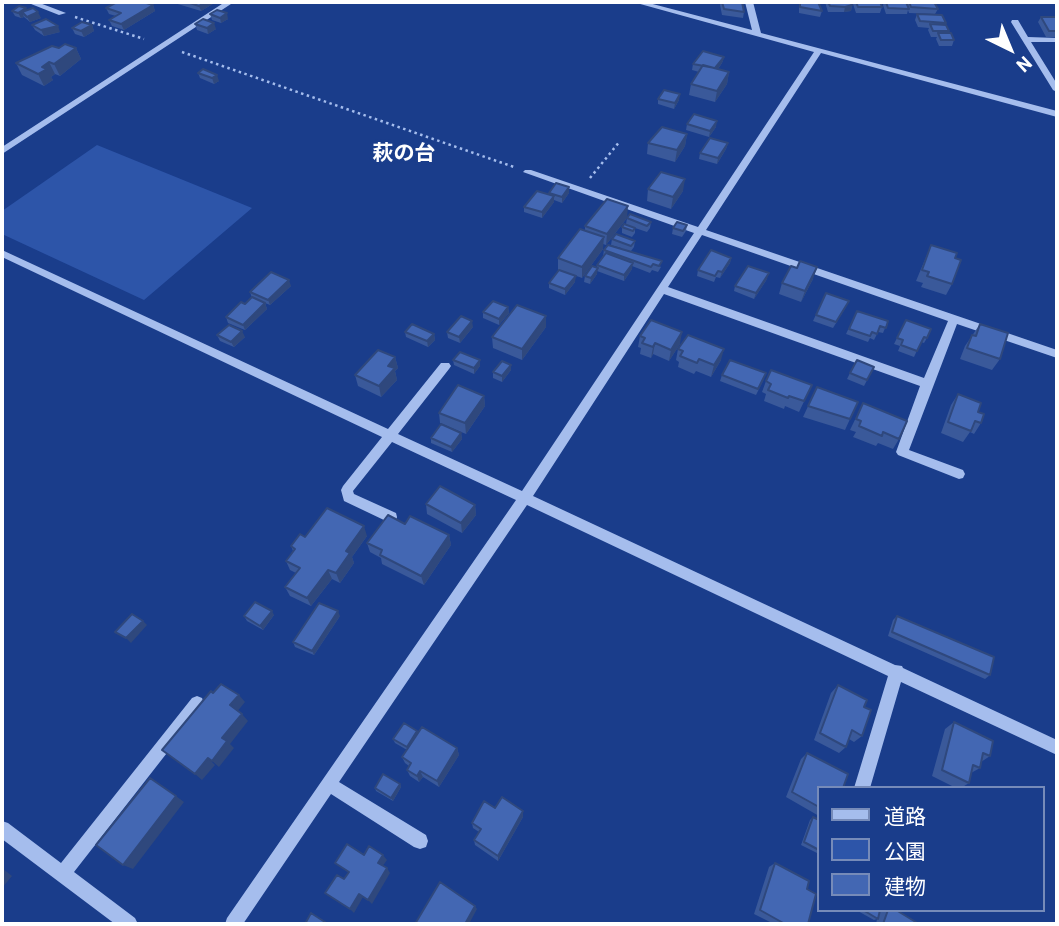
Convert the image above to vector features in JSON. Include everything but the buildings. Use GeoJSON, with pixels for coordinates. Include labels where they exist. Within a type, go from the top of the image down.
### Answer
{"type":"FeatureCollection","features":[{"type":"Feature","properties":{"kind":"street"},"geometry":{"type":"LineString","coordinates":[[30,2],[62,13]]}},
{"type":"Feature","properties":{"kind":"street"},"geometry":{"type":"LineString","coordinates":[[2,151],[230,2]]}},
{"type":"Feature","properties":{"kind":"street"},"geometry":{"type":"LineString","coordinates":[[637,2],[1057,114]]}},
{"type":"Feature","properties":{"kind":"street"},"geometry":{"type":"LineString","coordinates":[[749,2],[757,33]]}},
{"type":"Feature","properties":{"kind":"street"},"geometry":{"type":"LineString","coordinates":[[1015,22],[1053,76],[1057,90]]}},
{"type":"Feature","properties":{"kind":"street"},"geometry":{"type":"LineString","coordinates":[[1026,39],[1057,40]]}},
{"type":"Feature","properties":{"kind":"street"},"geometry":{"type":"LineString","coordinates":[[233,924],[525,497],[819,50]]}},
{"type":"Feature","properties":{"kind":"street"},"geometry":{"type":"LineString","coordinates":[[528,172],[1057,354]]}},
{"type":"Feature","properties":{"kind":"street"},"geometry":{"type":"LineString","coordinates":[[2,253],[1057,748]]}},
{"type":"Feature","properties":{"kind":"street"},"geometry":{"type":"LineString","coordinates":[[662,289],[927,384]]}},
{"type":"Feature","properties":{"kind":"street"},"geometry":{"type":"LineString","coordinates":[[954,319],[902,452],[959,474]]}},
{"type":"Feature","properties":{"kind":"street"},"geometry":{"type":"LineString","coordinates":[[391,517],[348,497],[347,490],[444,366]]}},
{"type":"Feature","properties":{"kind":"street"},"geometry":{"type":"LineString","coordinates":[[863,786],[897,671]]}},
{"type":"Feature","properties":{"kind":"street"},"geometry":{"type":"LineString","coordinates":[[62,874],[197,703]]}},
{"type":"Feature","properties":{"kind":"street"},"geometry":{"type":"LineString","coordinates":[[329,784],[420,841]]}},
{"type":"Feature","properties":{"kind":"street"},"geometry":{"type":"LineString","coordinates":[[2,829],[129,924]]}},
{"type":"Feature","properties":{"kind":"path"},"geometry":{"type":"LineString","coordinates":[[62,13],[163,45],[528,172]]}},
{"type":"Feature","properties":{"kind":"path"},"geometry":{"type":"LineString","coordinates":[[581,189],[620,141]]}},
{"type":"Feature","properties":{"kind":"green space"},"geometry":{"type":"Polygon","coordinates":[[[97,145],[252,208],[144,300],[2,234],[2,211],[97,145]]]}},
{"type":"Feature","properties":{"kind":"district","name":"萩の台"},"geometry":{"type":"Point","coordinates":[404,153]}}]}
